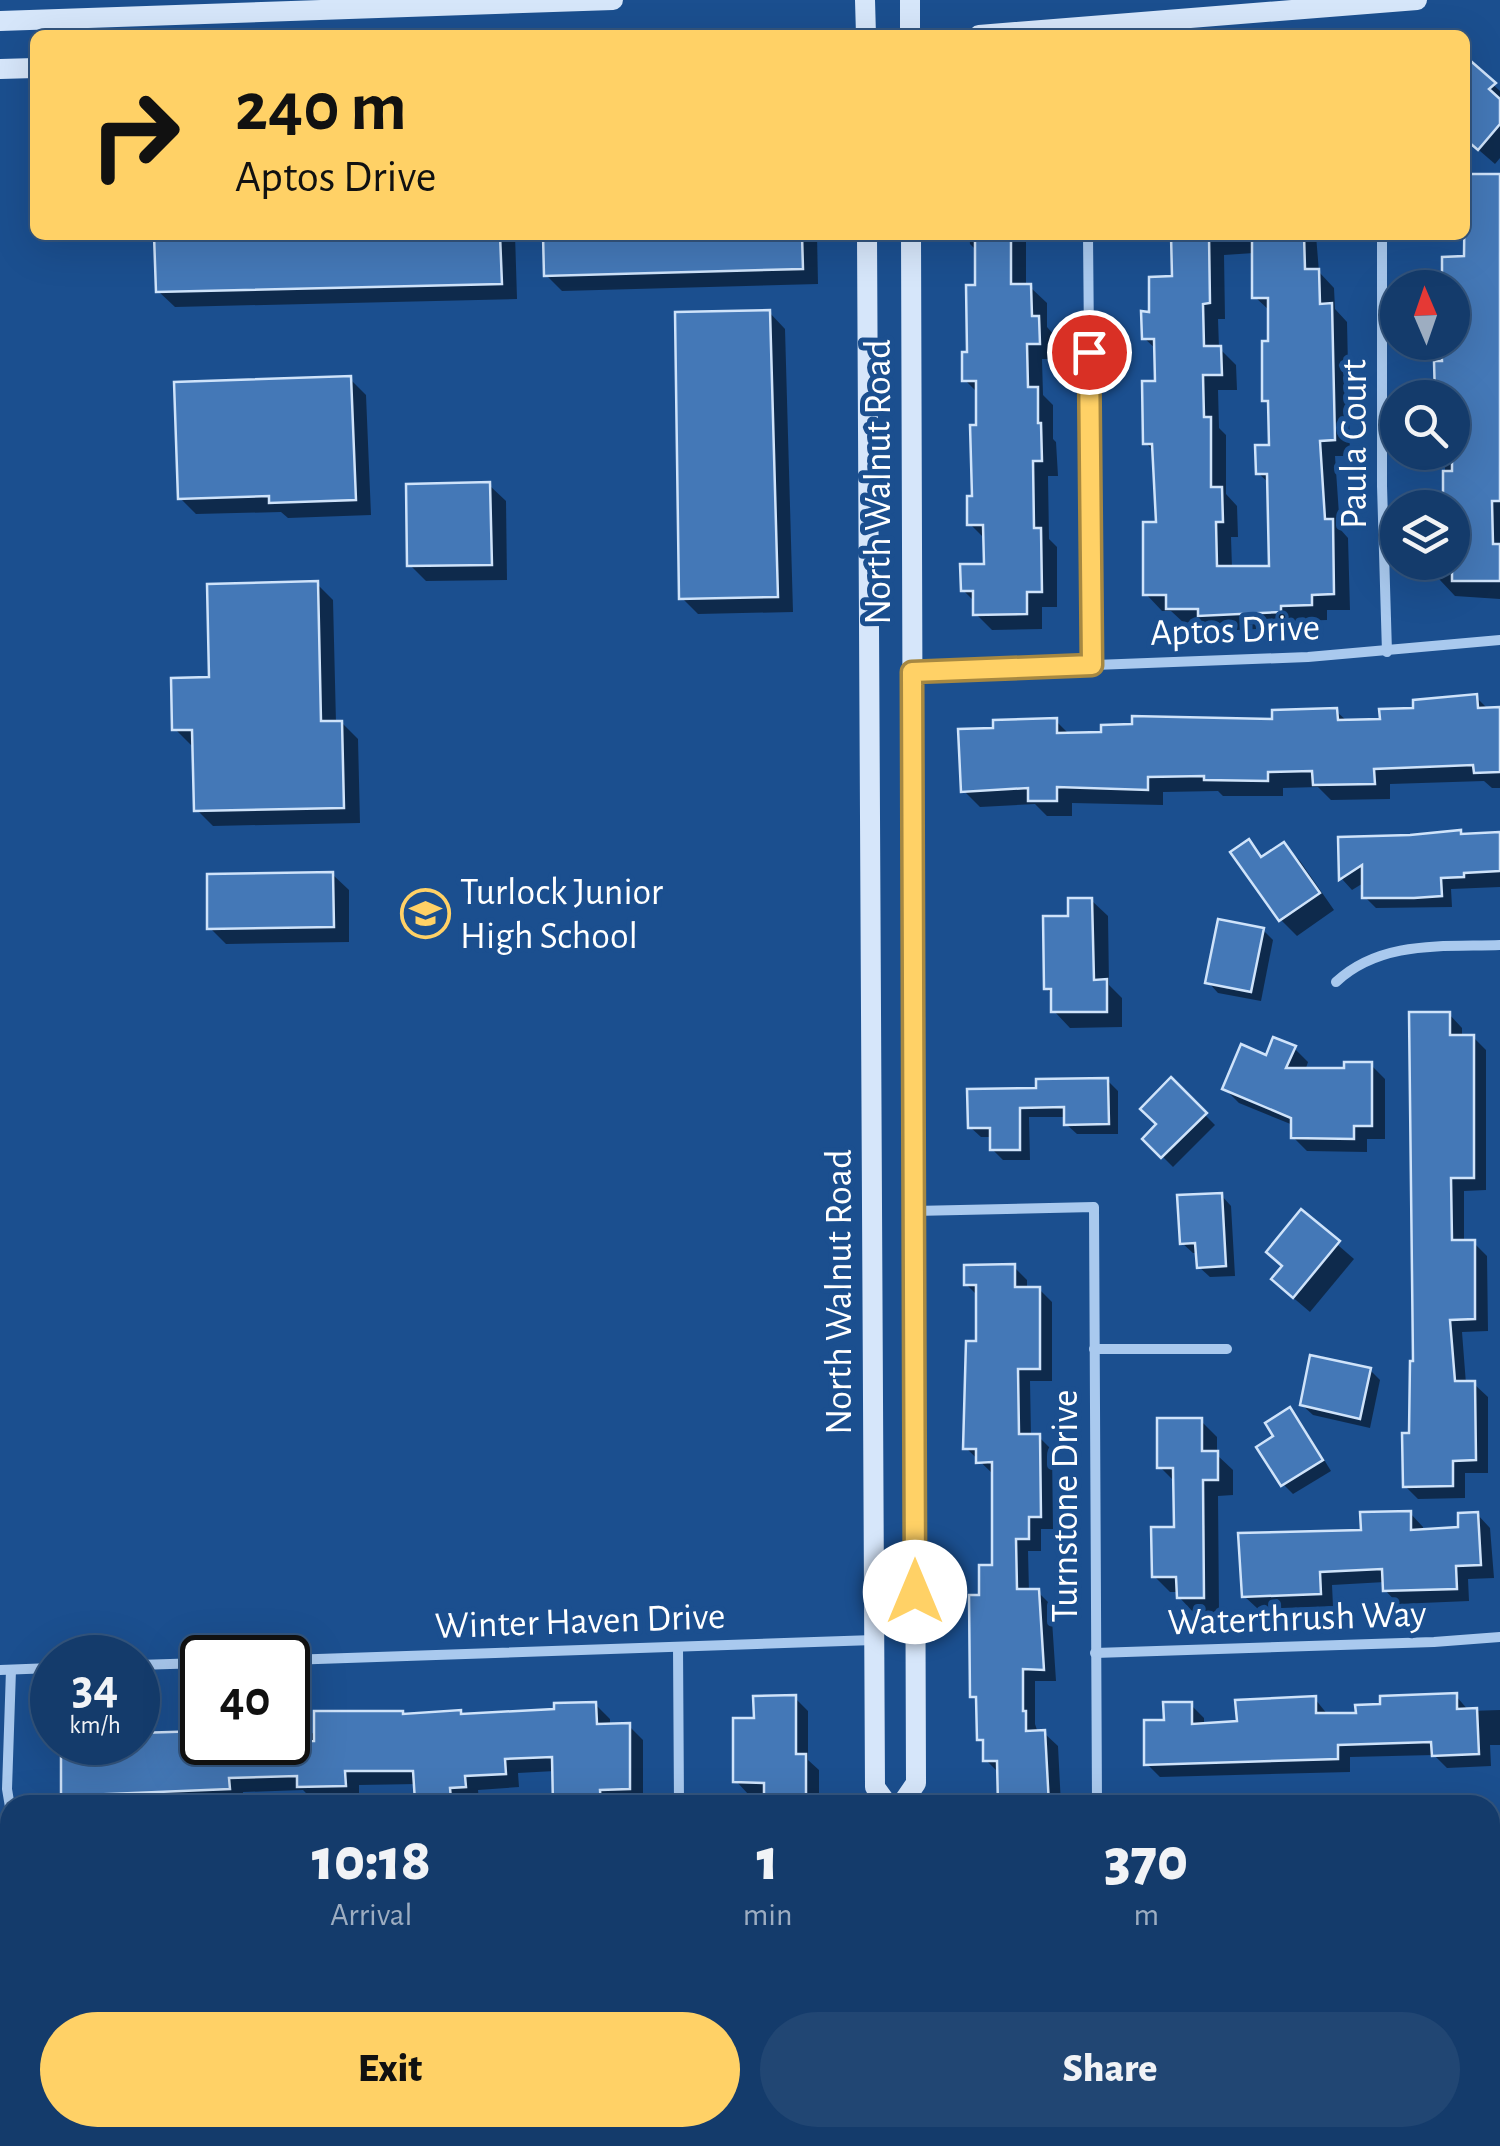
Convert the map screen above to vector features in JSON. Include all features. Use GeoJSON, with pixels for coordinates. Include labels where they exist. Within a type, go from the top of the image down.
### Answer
{"type":"FeatureCollection","features":[{"type":"Feature","properties":{"kind":"street"},"geometry":{"type":"LineString","coordinates":[[0,21],[614,0]]}},
{"type":"Feature","properties":{"kind":"street"},"geometry":{"type":"LineString","coordinates":[[865,0],[866,30]]}},
{"type":"Feature","properties":{"kind":"street"},"geometry":{"type":"LineString","coordinates":[[910,0],[910,30]]}},
{"type":"Feature","properties":{"kind":"street"},"geometry":{"type":"LineString","coordinates":[[1042,30],[1417,0]]}},
{"type":"Feature","properties":{"kind":"street"},"geometry":{"type":"LineString","coordinates":[[0,70],[30,68]]}},
{"type":"Feature","properties":{"kind":"street","name":"North Walnut Road"},"geometry":{"type":"LineString","coordinates":[[866,240],[874,1640],[876,1787],[881,1795]]}},
{"type":"Feature","properties":{"kind":"street","name":"North Walnut Road"},"geometry":{"type":"LineString","coordinates":[[908,1795],[916,1783],[911,240]]}},
{"type":"Feature","properties":{"kind":"street"},"geometry":{"type":"LineString","coordinates":[[1088,240],[1092,665]]}},
{"type":"Feature","properties":{"kind":"street","name":"Paula Court"},"geometry":{"type":"LineString","coordinates":[[1382,240],[1386,652]]}},
{"type":"Feature","properties":{"kind":"street","name":"Aptos Drive"},"geometry":{"type":"LineString","coordinates":[[912,672],[1386,652],[1500,640]]}},
{"type":"Feature","properties":{"kind":"street"},"geometry":{"type":"LineString","coordinates":[[1336,982],[1360,963],[1389,952],[1500,946]]}},
{"type":"Feature","properties":{"kind":"street","name":"Turnstone Drive"},"geometry":{"type":"LineString","coordinates":[[913,1210],[1094,1207],[1098,1795]]}},
{"type":"Feature","properties":{"kind":"street"},"geometry":{"type":"LineString","coordinates":[[1094,1350],[1227,1350]]}},
{"type":"Feature","properties":{"kind":"street","name":"Waterthrush Way"},"geometry":{"type":"LineString","coordinates":[[1095,1653],[1434,1642],[1500,1636]]}},
{"type":"Feature","properties":{"kind":"street","name":"Winter Haven Drive"},"geometry":{"type":"LineString","coordinates":[[310,1659],[874,1640]]}},
{"type":"Feature","properties":{"kind":"street"},"geometry":{"type":"LineString","coordinates":[[678,1647],[679,1795]]}},
{"type":"Feature","properties":{"kind":"street"},"geometry":{"type":"LineString","coordinates":[[6,1670],[8,1795]]}},
{"type":"Feature","properties":{"kind":"building"},"geometry":{"type":"Polygon","coordinates":[[[1470,60],[1496,83],[1489,89],[1500,99],[1500,124],[1478,150],[1470,143],[1470,60]]]}},
{"type":"Feature","properties":{"kind":"building"},"geometry":{"type":"Polygon","coordinates":[[[1470,174],[1500,174],[1500,501],[1492,501],[1493,544],[1500,544],[1500,581],[1452,581],[1470,580],[1470,490],[1443,490],[1443,471],[1470,470],[1470,380],[1435,380],[1434,361],[1470,360],[1470,270],[1442,270],[1442,257],[1464,256],[1464,240],[1470,240],[1470,174]]]}},
{"type":"Feature","properties":{"kind":"building"},"geometry":{"type":"Polygon","coordinates":[[[154,240],[500,240],[502,284],[156,292],[154,240]]]}},
{"type":"Feature","properties":{"kind":"building"},"geometry":{"type":"Polygon","coordinates":[[[543,240],[802,240],[803,269],[544,276],[543,240]]]}},
{"type":"Feature","properties":{"kind":"building"},"geometry":{"type":"Polygon","coordinates":[[[975,240],[1011,240],[1011,284],[1031,284],[1032,316],[1039,316],[1040,344],[1027,344],[1028,387],[1038,387],[1041,423],[1042,461],[1033,461],[1034,528],[1041,528],[1042,592],[1027,592],[1027,614],[973,615],[973,591],[961,591],[960,564],[984,564],[983,525],[967,525],[967,496],[972,496],[970,425],[976,425],[976,381],[962,381],[962,352],[967,352],[966,285],[975,285],[975,240]]]}},
{"type":"Feature","properties":{"kind":"building"},"geometry":{"type":"Polygon","coordinates":[[[1171,240],[1209,240],[1210,303],[1203,304],[1204,346],[1221,346],[1222,375],[1203,375],[1204,417],[1211,417],[1211,487],[1222,487],[1223,522],[1216,522],[1217,566],[1269,566],[1267,474],[1256,474],[1255,445],[1269,445],[1268,401],[1262,401],[1262,341],[1268,341],[1268,298],[1252,298],[1252,240],[1304,240],[1305,269],[1319,269],[1320,304],[1332,303],[1335,440],[1320,441],[1325,519],[1333,519],[1334,594],[1312,595],[1312,605],[1281,606],[1281,612],[1198,616],[1198,609],[1166,609],[1166,595],[1143,595],[1143,522],[1156,522],[1152,444],[1143,444],[1142,381],[1155,381],[1154,339],[1142,339],[1141,311],[1149,312],[1149,277],[1172,276],[1171,240]]]}},
{"type":"Feature","properties":{"kind":"building"},"geometry":{"type":"Polygon","coordinates":[[[770,310],[778,597],[679,599],[675,312],[770,310]]]}},
{"type":"Feature","properties":{"kind":"building"},"geometry":{"type":"Polygon","coordinates":[[[351,376],[356,500],[269,503],[269,496],[178,499],[174,382],[351,376]]]}},
{"type":"Feature","properties":{"kind":"building"},"geometry":{"type":"Polygon","coordinates":[[[490,482],[492,565],[407,566],[406,484],[490,482]]]}},
{"type":"Feature","properties":{"kind":"building"},"geometry":{"type":"Polygon","coordinates":[[[318,581],[321,721],[342,721],[344,808],[194,811],[192,730],[172,730],[171,678],[209,677],[207,584],[318,581]]]}},
{"type":"Feature","properties":{"kind":"building"},"geometry":{"type":"Polygon","coordinates":[[[1477,694],[1478,708],[1500,707],[1500,772],[1474,773],[1473,765],[1374,769],[1375,784],[1313,785],[1312,771],[1268,772],[1268,781],[1148,777],[1148,790],[1057,787],[1057,801],[1028,801],[1028,788],[961,792],[958,729],[993,728],[993,720],[1057,718],[1057,733],[1101,732],[1101,725],[1132,724],[1132,716],[1272,719],[1272,710],[1337,708],[1338,720],[1380,719],[1379,709],[1413,708],[1413,700],[1477,694]]]}},
{"type":"Feature","properties":{"kind":"building"},"geometry":{"type":"Polygon","coordinates":[[[1461,830],[1461,834],[1500,832],[1500,871],[1441,878],[1442,896],[1414,898],[1362,898],[1362,865],[1339,880],[1338,837],[1461,830]]]}},
{"type":"Feature","properties":{"kind":"building"},"geometry":{"type":"Polygon","coordinates":[[[1249,839],[1261,857],[1284,842],[1320,893],[1279,921],[1230,852],[1249,839]]]}},
{"type":"Feature","properties":{"kind":"building"},"geometry":{"type":"Polygon","coordinates":[[[333,872],[334,927],[207,929],[207,874],[333,872]]]}},
{"type":"Feature","properties":{"kind":"building"},"geometry":{"type":"Polygon","coordinates":[[[1068,898],[1092,898],[1094,980],[1107,979],[1107,1012],[1051,1012],[1051,989],[1044,989],[1043,916],[1068,916],[1068,898]]]}},
{"type":"Feature","properties":{"kind":"building"},"geometry":{"type":"Polygon","coordinates":[[[1218,919],[1264,928],[1251,992],[1205,983],[1218,919]]]}},
{"type":"Feature","properties":{"kind":"building"},"geometry":{"type":"Polygon","coordinates":[[[1409,1012],[1450,1012],[1450,1035],[1474,1035],[1474,1178],[1451,1178],[1452,1240],[1475,1240],[1475,1319],[1450,1320],[1455,1381],[1475,1381],[1476,1460],[1453,1461],[1453,1486],[1403,1487],[1402,1433],[1409,1433],[1413,1361],[1409,1012]]]}},
{"type":"Feature","properties":{"kind":"building"},"geometry":{"type":"Polygon","coordinates":[[[1273,1037],[1296,1046],[1286,1068],[1344,1068],[1344,1062],[1372,1062],[1372,1126],[1354,1126],[1354,1139],[1291,1138],[1291,1118],[1222,1089],[1241,1044],[1266,1055],[1273,1037]]]}},
{"type":"Feature","properties":{"kind":"building"},"geometry":{"type":"Polygon","coordinates":[[[1171,1077],[1207,1113],[1161,1158],[1142,1139],[1156,1124],[1140,1109],[1171,1077]]]}},
{"type":"Feature","properties":{"kind":"building"},"geometry":{"type":"Polygon","coordinates":[[[1108,1078],[1109,1124],[1064,1125],[1064,1107],[1020,1108],[1020,1150],[990,1150],[990,1128],[968,1128],[967,1089],[1036,1088],[1036,1079],[1108,1078]]]}},
{"type":"Feature","properties":{"kind":"building"},"geometry":{"type":"Polygon","coordinates":[[[1222,1193],[1226,1266],[1197,1268],[1195,1243],[1180,1244],[1177,1195],[1222,1193]]]}},
{"type":"Feature","properties":{"kind":"building"},"geometry":{"type":"Polygon","coordinates":[[[1301,1209],[1340,1241],[1293,1298],[1271,1279],[1282,1266],[1266,1252],[1301,1209]]]}},
{"type":"Feature","properties":{"kind":"building"},"geometry":{"type":"Polygon","coordinates":[[[1015,1264],[1015,1287],[1040,1287],[1040,1369],[1018,1369],[1019,1434],[1040,1434],[1041,1517],[1029,1517],[1029,1539],[1016,1539],[1017,1589],[1039,1589],[1044,1670],[1023,1669],[1023,1711],[1026,1731],[1045,1730],[1048,1795],[998,1795],[997,1761],[983,1761],[983,1740],[977,1740],[976,1697],[970,1697],[969,1595],[979,1595],[979,1565],[992,1565],[992,1462],[976,1463],[976,1449],[963,1449],[966,1341],[976,1341],[976,1285],[964,1285],[964,1265],[1015,1264]]]}},
{"type":"Feature","properties":{"kind":"building"},"geometry":{"type":"Polygon","coordinates":[[[1310,1355],[1371,1368],[1360,1419],[1300,1405],[1310,1355]]]}},
{"type":"Feature","properties":{"kind":"building"},"geometry":{"type":"Polygon","coordinates":[[[1290,1407],[1323,1460],[1281,1486],[1256,1447],[1273,1436],[1265,1423],[1290,1407]]]}},
{"type":"Feature","properties":{"kind":"building"},"geometry":{"type":"Polygon","coordinates":[[[1157,1418],[1202,1418],[1202,1451],[1218,1451],[1218,1480],[1203,1480],[1204,1598],[1177,1598],[1176,1577],[1152,1577],[1151,1527],[1174,1527],[1173,1468],[1157,1468],[1157,1418]]]}},
{"type":"Feature","properties":{"kind":"building"},"geometry":{"type":"Polygon","coordinates":[[[1411,1511],[1411,1530],[1458,1527],[1458,1513],[1478,1512],[1481,1565],[1456,1566],[1457,1589],[1383,1591],[1382,1569],[1320,1572],[1321,1594],[1242,1597],[1238,1533],[1361,1530],[1360,1512],[1411,1511]]]}},
{"type":"Feature","properties":{"kind":"building"},"geometry":{"type":"Polygon","coordinates":[[[1457,1693],[1457,1709],[1477,1708],[1479,1754],[1432,1756],[1431,1742],[1338,1745],[1338,1759],[1144,1765],[1144,1720],[1164,1720],[1163,1702],[1192,1702],[1192,1724],[1237,1721],[1235,1700],[1316,1696],[1316,1713],[1356,1713],[1355,1705],[1380,1704],[1380,1696],[1457,1693]]]}},
{"type":"Feature","properties":{"kind":"building"},"geometry":{"type":"Polygon","coordinates":[[[796,1695],[796,1754],[806,1754],[806,1795],[764,1795],[764,1783],[733,1782],[733,1718],[754,1718],[753,1696],[796,1695]]]}},
{"type":"Feature","properties":{"kind":"building"},"geometry":{"type":"Polygon","coordinates":[[[596,1702],[597,1724],[630,1723],[630,1789],[600,1790],[600,1795],[553,1795],[552,1757],[505,1759],[506,1774],[465,1776],[466,1787],[450,1788],[451,1795],[415,1795],[413,1771],[345,1771],[346,1786],[297,1787],[297,1776],[229,1778],[230,1789],[61,1795],[61,1765],[160,1765],[160,1732],[180,1732],[180,1765],[310,1765],[314,1711],[403,1714],[461,1710],[461,1714],[554,1709],[554,1703],[596,1702]]]}},
{"type":"Feature","properties":{"kind":"place","name":"Turlock Junior High School"},"geometry":{"type":"Point","coordinates":[425,913]}},
{"type":"Feature","properties":{"kind":"route"},"geometry":{"type":"LineString","coordinates":[[915,1592],[912,672],[1092,665],[1089,352]]}}]}
